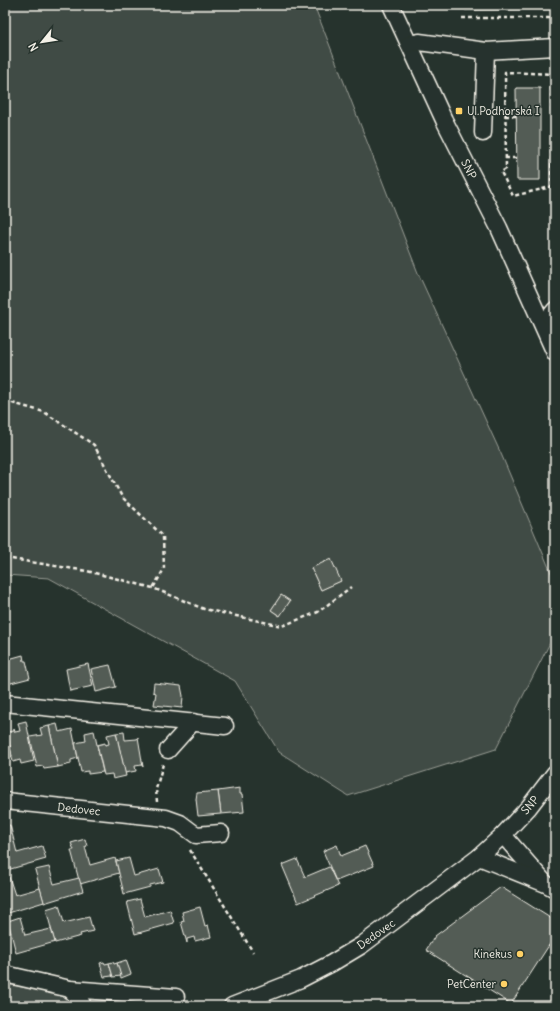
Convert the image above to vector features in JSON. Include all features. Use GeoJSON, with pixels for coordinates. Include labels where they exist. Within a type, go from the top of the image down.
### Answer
{"type":"FeatureCollection","features":[{"type":"Feature","properties":{"kind":"street","name":"SNP"},"geometry":{"type":"LineString","coordinates":[[391,5],[444,120],[499,228],[530,294],[555,353]]}},
{"type":"Feature","properties":{"kind":"street"},"geometry":{"type":"LineString","coordinates":[[409,44],[419,42],[486,51],[555,47]]}},
{"type":"Feature","properties":{"kind":"street"},"geometry":{"type":"LineString","coordinates":[[483,133],[486,51]]}},
{"type":"Feature","properties":{"kind":"street","name":"SNP"},"geometry":{"type":"LineString","coordinates":[[530,294],[553,316]]}},
{"type":"Feature","properties":{"kind":"street"},"geometry":{"type":"LineString","coordinates":[[5,703],[225,726]]}},
{"type":"Feature","properties":{"kind":"street"},"geometry":{"type":"LineString","coordinates":[[168,750],[193,722]]}},
{"type":"Feature","properties":{"kind":"street","name":"SNP"},"geometry":{"type":"LineString","coordinates":[[502,835],[529,807],[555,774]]}},
{"type":"Feature","properties":{"kind":"street","name":"Dedovec"},"geometry":{"type":"LineString","coordinates":[[5,800],[173,820],[180,823],[196,835],[221,834]]}},
{"type":"Feature","properties":{"kind":"street"},"geometry":{"type":"LineString","coordinates":[[502,835],[550,886]]}},
{"type":"Feature","properties":{"kind":"street","name":"Dedovec"},"geometry":{"type":"LineString","coordinates":[[232,1006],[301,978],[332,963],[362,945],[478,857],[502,835]]}},
{"type":"Feature","properties":{"kind":"street"},"geometry":{"type":"LineString","coordinates":[[478,857],[550,886]]}},
{"type":"Feature","properties":{"kind":"street"},"geometry":{"type":"LineString","coordinates":[[5,974],[70,989],[176,997]]}},
{"type":"Feature","properties":{"kind":"street"},"geometry":{"type":"LineString","coordinates":[[70,989],[78,997],[83,1006]]}},
{"type":"Feature","properties":{"kind":"path"},"geometry":{"type":"LineString","coordinates":[[462,18],[555,18]]}},
{"type":"Feature","properties":{"kind":"path"},"geometry":{"type":"LineString","coordinates":[[551,74],[554,127],[553,186],[513,196],[501,172],[506,169],[505,72],[555,74]]}},
{"type":"Feature","properties":{"kind":"path"},"geometry":{"type":"LineString","coordinates":[[505,116],[516,116]]}},
{"type":"Feature","properties":{"kind":"path"},"geometry":{"type":"LineString","coordinates":[[506,158],[516,158]]}},
{"type":"Feature","properties":{"kind":"path"},"geometry":{"type":"LineString","coordinates":[[5,401],[44,412],[94,445],[122,497],[162,536],[164,569],[153,588]]}},
{"type":"Feature","properties":{"kind":"path"},"geometry":{"type":"LineString","coordinates":[[5,558],[87,571],[153,588],[204,609],[282,626],[318,612],[351,587]]}},
{"type":"Feature","properties":{"kind":"path"},"geometry":{"type":"LineString","coordinates":[[159,818],[156,788],[168,750]]}},
{"type":"Feature","properties":{"kind":"path"},"geometry":{"type":"LineString","coordinates":[[190,850],[253,952]]}},
{"type":"Feature","properties":{"kind":"shaded area"},"geometry":{"type":"Polygon","coordinates":[[[5,5],[314,5],[418,273],[502,456],[555,582],[555,633],[496,749],[348,796],[279,752],[235,681],[49,578],[5,575],[5,5]],[[311,568],[321,590],[341,581],[311,568]],[[281,595],[271,610],[279,616],[290,601],[281,595]]]}},
{"type":"Feature","properties":{"kind":"shaded area"},"geometry":{"type":"Polygon","coordinates":[[[5,984],[59,994],[68,1001],[71,1006],[5,1006],[5,984]]]}},
{"type":"Feature","properties":{"kind":"building"},"geometry":{"type":"Polygon","coordinates":[[[465,5],[555,5],[555,9],[465,10],[465,5]]]}},
{"type":"Feature","properties":{"kind":"building"},"geometry":{"type":"Polygon","coordinates":[[[516,88],[540,88],[540,180],[517,180],[516,88]]]}},
{"type":"Feature","properties":{"kind":"building"},"geometry":{"type":"Polygon","coordinates":[[[331,559],[341,581],[321,590],[311,568],[331,559]]]}},
{"type":"Feature","properties":{"kind":"building"},"geometry":{"type":"Polygon","coordinates":[[[281,595],[290,601],[280,616],[271,610],[281,595]]]}},
{"type":"Feature","properties":{"kind":"building"},"geometry":{"type":"Polygon","coordinates":[[[23,655],[30,678],[7,684],[5,675],[5,660],[23,655]]]}},
{"type":"Feature","properties":{"kind":"building"},"geometry":{"type":"Polygon","coordinates":[[[88,664],[93,686],[70,691],[66,669],[88,664]]]}},
{"type":"Feature","properties":{"kind":"building"},"geometry":{"type":"Polygon","coordinates":[[[110,665],[116,687],[96,692],[91,669],[110,665]]]}},
{"type":"Feature","properties":{"kind":"building"},"geometry":{"type":"Polygon","coordinates":[[[154,683],[181,686],[183,696],[182,708],[154,705],[156,693],[153,692],[154,683]]]}},
{"type":"Feature","properties":{"kind":"building"},"geometry":{"type":"Polygon","coordinates":[[[26,721],[34,761],[21,764],[20,760],[13,762],[7,732],[14,731],[14,729],[15,732],[20,731],[18,723],[26,721]]]}},
{"type":"Feature","properties":{"kind":"building"},"geometry":{"type":"Polygon","coordinates":[[[57,724],[59,732],[72,729],[78,758],[71,760],[71,764],[58,767],[49,726],[57,724]]]}},
{"type":"Feature","properties":{"kind":"building"},"geometry":{"type":"Polygon","coordinates":[[[49,726],[58,767],[44,769],[43,766],[37,767],[30,737],[42,735],[40,728],[49,726]]]}},
{"type":"Feature","properties":{"kind":"building"},"geometry":{"type":"Polygon","coordinates":[[[5,729],[12,756],[5,758],[5,729]]]}},
{"type":"Feature","properties":{"kind":"building"},"geometry":{"type":"Polygon","coordinates":[[[94,731],[103,772],[88,774],[88,771],[81,772],[75,743],[86,741],[85,733],[94,731]]]}},
{"type":"Feature","properties":{"kind":"building"},"geometry":{"type":"Polygon","coordinates":[[[124,732],[125,740],[137,739],[138,737],[143,767],[142,765],[135,766],[136,771],[125,773],[116,733],[124,732]]]}},
{"type":"Feature","properties":{"kind":"building"},"geometry":{"type":"Polygon","coordinates":[[[116,733],[126,776],[113,779],[112,774],[104,775],[97,745],[105,743],[105,745],[109,744],[107,735],[116,733]]]}},
{"type":"Feature","properties":{"kind":"building"},"geometry":{"type":"Polygon","coordinates":[[[240,788],[244,812],[221,814],[218,791],[240,788]]]}},
{"type":"Feature","properties":{"kind":"building"},"geometry":{"type":"Polygon","coordinates":[[[218,791],[221,814],[198,816],[196,799],[197,793],[218,791]]]}},
{"type":"Feature","properties":{"kind":"building"},"geometry":{"type":"Polygon","coordinates":[[[10,825],[17,853],[42,846],[46,859],[7,870],[5,861],[5,826],[10,825]]]}},
{"type":"Feature","properties":{"kind":"building"},"geometry":{"type":"Polygon","coordinates":[[[85,839],[87,846],[85,847],[90,865],[115,858],[119,873],[80,884],[71,850],[74,850],[71,843],[85,839]]]}},
{"type":"Feature","properties":{"kind":"building"},"geometry":{"type":"Polygon","coordinates":[[[337,845],[341,856],[365,846],[374,866],[336,881],[323,851],[337,845]]]}},
{"type":"Feature","properties":{"kind":"building"},"geometry":{"type":"Polygon","coordinates":[[[129,858],[134,876],[159,869],[163,882],[124,894],[116,861],[129,858]]]}},
{"type":"Feature","properties":{"kind":"building"},"geometry":{"type":"Polygon","coordinates":[[[297,859],[305,877],[329,867],[338,886],[298,903],[282,865],[297,859]]]}},
{"type":"Feature","properties":{"kind":"building"},"geometry":{"type":"Polygon","coordinates":[[[49,867],[54,884],[79,878],[83,891],[44,903],[35,870],[49,867]]]}},
{"type":"Feature","properties":{"kind":"building"},"geometry":{"type":"Polygon","coordinates":[[[9,877],[15,895],[40,888],[44,902],[5,914],[5,878],[9,877]]]}},
{"type":"Feature","properties":{"kind":"building"},"geometry":{"type":"Polygon","coordinates":[[[501,887],[555,921],[555,936],[511,1004],[426,950],[435,936],[501,887]]]}},
{"type":"Feature","properties":{"kind":"building"},"geometry":{"type":"Polygon","coordinates":[[[140,899],[145,917],[170,910],[174,923],[135,934],[127,902],[140,899]]]}},
{"type":"Feature","properties":{"kind":"building"},"geometry":{"type":"Polygon","coordinates":[[[59,905],[64,923],[89,917],[93,931],[55,943],[46,909],[59,905]]]}},
{"type":"Feature","properties":{"kind":"building"},"geometry":{"type":"Polygon","coordinates":[[[200,907],[205,926],[208,925],[211,937],[195,941],[194,937],[187,939],[187,943],[181,922],[184,921],[182,912],[200,907]]]}},
{"type":"Feature","properties":{"kind":"building"},"geometry":{"type":"Polygon","coordinates":[[[20,917],[25,935],[51,929],[55,942],[16,953],[8,921],[20,917]]]}},
{"type":"Feature","properties":{"kind":"building"},"geometry":{"type":"Polygon","coordinates":[[[126,960],[131,974],[121,978],[117,963],[126,960]]]}},
{"type":"Feature","properties":{"kind":"building"},"geometry":{"type":"Polygon","coordinates":[[[104,962],[105,964],[109,963],[113,977],[104,977],[100,963],[104,962]]]}},
{"type":"Feature","properties":{"kind":"building"},"geometry":{"type":"Polygon","coordinates":[[[113,962],[114,964],[117,963],[121,976],[113,977],[109,963],[113,962]]]}},
{"type":"Feature","properties":{"kind":"place","name":"Ul.Podhorská I"},"geometry":{"type":"Point","coordinates":[459,111]}},
{"type":"Feature","properties":{"kind":"place","name":"Kinekus"},"geometry":{"type":"Point","coordinates":[520,954]}},
{"type":"Feature","properties":{"kind":"place","name":"PetCenter"},"geometry":{"type":"Point","coordinates":[504,984]}}]}
